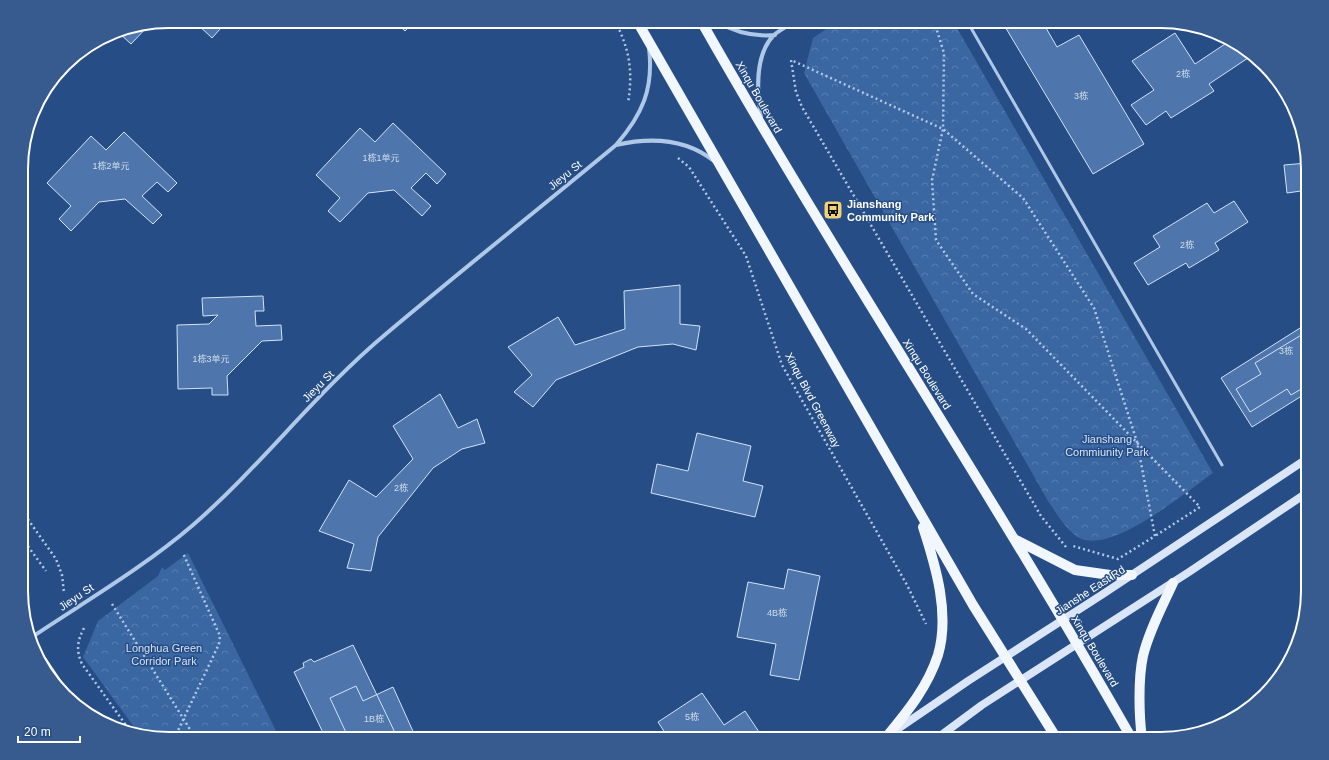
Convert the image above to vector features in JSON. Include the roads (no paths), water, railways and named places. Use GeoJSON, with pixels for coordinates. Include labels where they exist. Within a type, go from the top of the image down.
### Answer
{"type":"FeatureCollection","features":[{"type":"Feature","properties":{"kind":"main road"},"geometry":{"type":"LineString","coordinates":[[640,28],[916,506],[1053,732]]}},
{"type":"Feature","properties":{"kind":"main road","name":"Xinqu Boulevard"},"geometry":{"type":"LineString","coordinates":[[705,28],[763,130],[1014,539],[1128,732]]}},
{"type":"Feature","properties":{"kind":"main road","name":"Jianshe East Rd"},"geometry":{"type":"LineString","coordinates":[[893,732],[1006,656],[1132,575],[1301,463]]}},
{"type":"Feature","properties":{"kind":"main road"},"geometry":{"type":"LineString","coordinates":[[946,732],[1020,680],[1173,583],[1301,497]]}},
{"type":"Feature","properties":{"kind":"main road"},"geometry":{"type":"LineString","coordinates":[[890,732],[911,707],[924,686],[938,655],[941,638],[942,608],[938,577],[916,506]]}},
{"type":"Feature","properties":{"kind":"main road"},"geometry":{"type":"LineString","coordinates":[[1014,539],[1075,570],[1110,575],[1132,575]]}},
{"type":"Feature","properties":{"kind":"main road"},"geometry":{"type":"LineString","coordinates":[[1142,732],[1140,687],[1143,657],[1150,635],[1173,583]]}},
{"type":"Feature","properties":{"kind":"street"},"geometry":{"type":"LineString","coordinates":[[730,28],[738,32],[764,36],[774,35]]}},
{"type":"Feature","properties":{"kind":"street"},"geometry":{"type":"LineString","coordinates":[[763,130],[758,82],[764,50],[774,35],[784,28]]}},
{"type":"Feature","properties":{"kind":"street","name":"Jieyu St"},"geometry":{"type":"LineString","coordinates":[[35,635],[160,551],[192,525],[235,485],[323,394],[387,332],[616,145],[631,128],[638,116],[649,86],[651,65],[649,48],[644,34]]}},
{"type":"Feature","properties":{"kind":"street"},"geometry":{"type":"LineString","coordinates":[[616,145],[638,140],[678,143],[706,155],[721,167]]}},
{"type":"Feature","properties":{"kind":"lane"},"geometry":{"type":"LineString","coordinates":[[971,28],[1222,465]]}},
{"type":"Feature","properties":{"kind":"place","name":"Jianshang Community Park"},"geometry":{"type":"Point","coordinates":[833,210]}},
{"type":"Feature","properties":{"kind":"park label","name":"Jianshang Commiunity Park"},"geometry":{"type":"Point","coordinates":[1107,445]}},
{"type":"Feature","properties":{"kind":"park label","name":"Longhua Green Corridor Park"},"geometry":{"type":"Point","coordinates":[164,654]}}]}
